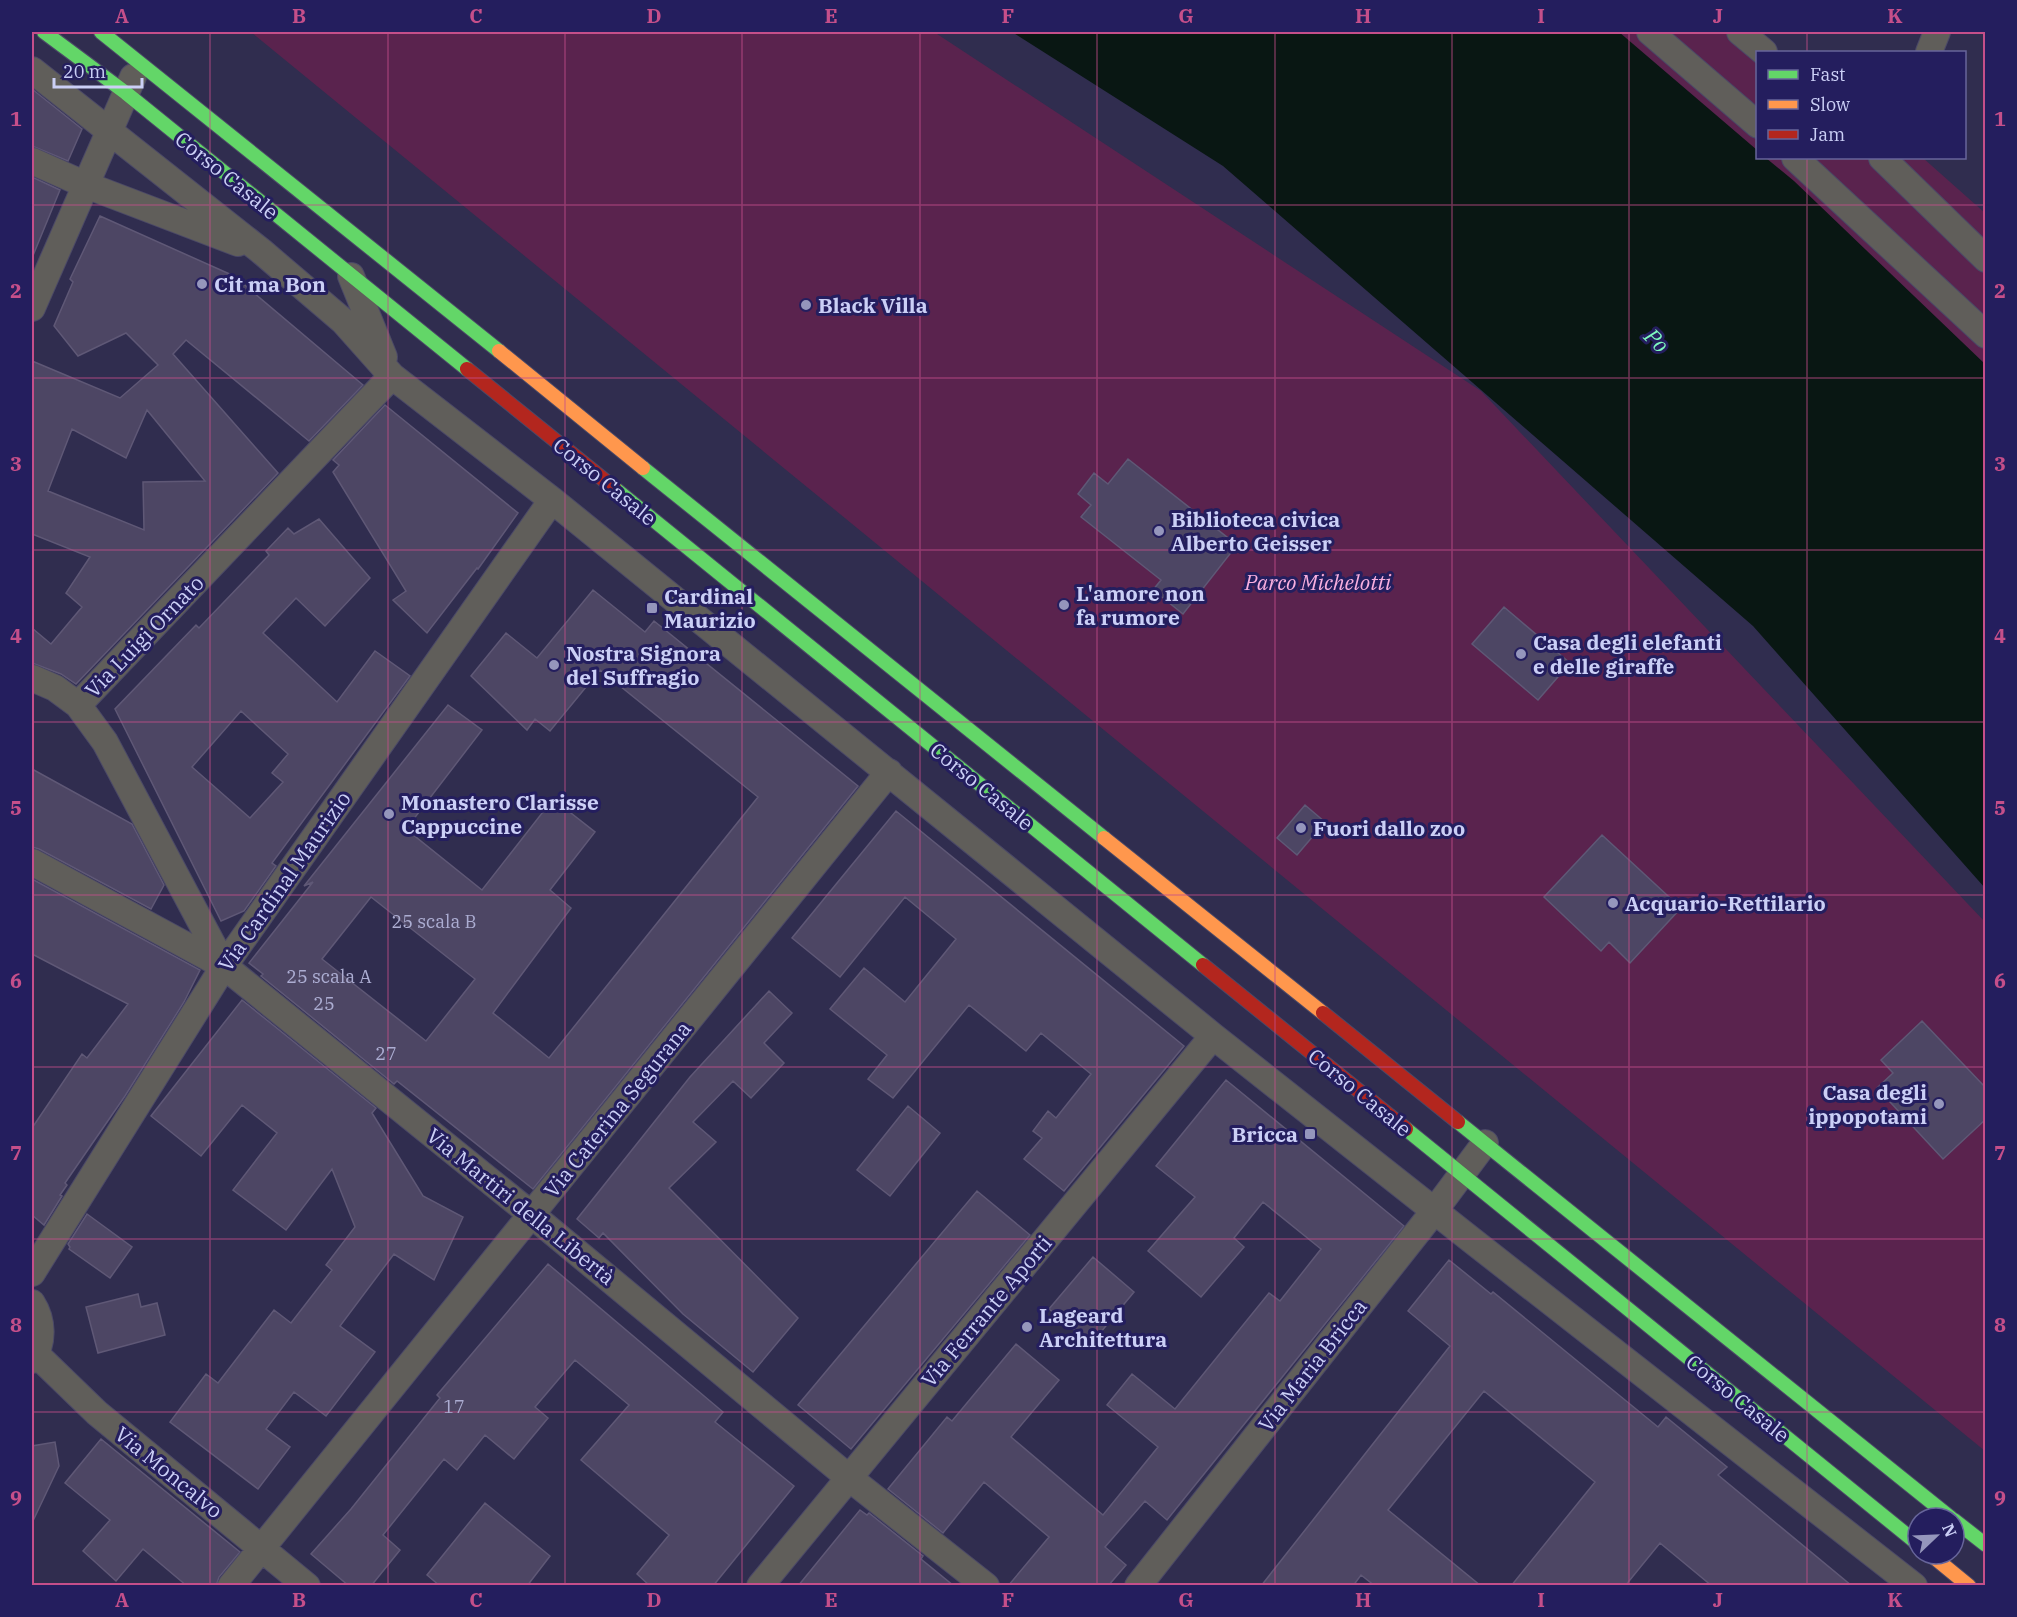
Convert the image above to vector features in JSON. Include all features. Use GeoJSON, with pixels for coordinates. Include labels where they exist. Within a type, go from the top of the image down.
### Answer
{"type":"FeatureCollection","features":[{"type":"Feature","properties":{"kind":"main road","name":"Corso Casale"},"geometry":{"type":"LineString","coordinates":[[44,32],[126,93],[1906,1534]]}},
{"type":"Feature","properties":{"kind":"main road","name":"Corso Casale"},"geometry":{"type":"LineString","coordinates":[[101,32],[1937,1506]]}},
{"type":"Feature","properties":{"kind":"main road","name":"Corso Casale"},"geometry":{"type":"LineString","coordinates":[[1966,1529],[1986,1545]]}},
{"type":"Feature","properties":{"kind":"main road"},"geometry":{"type":"LineString","coordinates":[[1945,1566],[1969,1586]]}},
{"type":"Feature","properties":{"kind":"street"},"geometry":{"type":"LineString","coordinates":[[1650,32],[1756,123]]}},
{"type":"Feature","properties":{"kind":"street"},"geometry":{"type":"LineString","coordinates":[[1740,32],[1763,51]]}},
{"type":"Feature","properties":{"kind":"street"},"geometry":{"type":"LineString","coordinates":[[1929,51],[1938,32]]}},
{"type":"Feature","properties":{"kind":"street"},"geometry":{"type":"LineString","coordinates":[[32,308],[140,63]]}},
{"type":"Feature","properties":{"kind":"street","name":"Corso Casale"},"geometry":{"type":"LineString","coordinates":[[32,70],[261,251],[348,325],[392,376],[552,500],[1213,1036],[1914,1586]]}},
{"type":"Feature","properties":{"kind":"street"},"geometry":{"type":"LineString","coordinates":[[1796,159],[1986,335]]}},
{"type":"Feature","properties":{"kind":"street"},"geometry":{"type":"LineString","coordinates":[[1883,159],[1986,259]]}},
{"type":"Feature","properties":{"kind":"street","name":"Corso Casale"},"geometry":{"type":"LineString","coordinates":[[32,162],[86,185],[261,251]]}},
{"type":"Feature","properties":{"kind":"street"},"geometry":{"type":"LineString","coordinates":[[351,276],[392,376]]}},
{"type":"Feature","properties":{"kind":"street","name":"Via Luigi Ornato"},"geometry":{"type":"LineString","coordinates":[[224,966],[105,742],[78,705],[392,376]]}},
{"type":"Feature","properties":{"kind":"street","name":"Via Cardinal Maurizio"},"geometry":{"type":"LineString","coordinates":[[32,1273],[224,966],[552,500]]}},
{"type":"Feature","properties":{"kind":"street"},"geometry":{"type":"LineString","coordinates":[[32,678],[55,688],[78,705]]}},
{"type":"Feature","properties":{"kind":"street","name":"Via Caterina Segurana"},"geometry":{"type":"LineString","coordinates":[[231,1586],[889,772]]}},
{"type":"Feature","properties":{"kind":"street","name":"Via Martiri della Libertà"},"geometry":{"type":"LineString","coordinates":[[32,862],[224,966],[532,1215],[848,1478],[986,1586]]}},
{"type":"Feature","properties":{"kind":"street","name":"Via Ferrante Aporti"},"geometry":{"type":"LineString","coordinates":[[760,1586],[1213,1036]]}},
{"type":"Feature","properties":{"kind":"street","name":"Via Maria Bricca"},"geometry":{"type":"LineString","coordinates":[[1138,1586],[1435,1210],[1485,1143]]}},
{"type":"Feature","properties":{"kind":"street"},"geometry":{"type":"LineString","coordinates":[[32,1302],[40,1320],[40,1338],[34,1357]]}},
{"type":"Feature","properties":{"kind":"street","name":"Via Moncalvo"},"geometry":{"type":"LineString","coordinates":[[34,1357],[97,1413],[307,1586]]}},
{"type":"Feature","properties":{"kind":"green space","name":"Parco Michelotti"},"geometry":{"type":"Polygon","coordinates":[[[251,32],[934,32],[1481,391],[1985,922],[1985,1451],[251,32]]]}},
{"type":"Feature","properties":{"kind":"green space"},"geometry":{"type":"Polygon","coordinates":[[[1564,32],[1740,32],[1757,51],[1756,159],[1883,159],[1985,259],[1985,417],[1564,32]]]}},
{"type":"Feature","properties":{"kind":"green space"},"geometry":{"type":"Polygon","coordinates":[[[1900,159],[1924,159],[1985,213],[1985,254],[1900,159]]]}},
{"type":"Feature","properties":{"kind":"water","name":"Po"},"geometry":{"type":"Polygon","coordinates":[[[1012,32],[1619,32],[1756,149],[1756,159],[1767,159],[1794,181],[1985,364],[1985,888],[1753,626],[1223,166],[1012,32]]]}},
{"type":"Feature","properties":{"kind":"building"},"geometry":{"type":"Polygon","coordinates":[[[32,89],[82,129],[68,161],[32,146],[32,89]]]}},
{"type":"Feature","properties":{"kind":"building"},"geometry":{"type":"Polygon","coordinates":[[[32,177],[60,190],[32,258],[32,177]]]}},
{"type":"Feature","properties":{"kind":"building"},"geometry":{"type":"Polygon","coordinates":[[[100,216],[234,276],[363,385],[309,441],[186,340],[173,354],[278,473],[76,684],[61,674],[32,663],[32,628],[51,644],[82,607],[66,593],[90,557],[32,534],[32,361],[120,398],[158,365],[126,333],[78,356],[54,326],[73,282],[70,279],[100,216]],[[147,410],[126,458],[72,429],[48,491],[144,530],[143,482],[205,481],[147,410]]]}},
{"type":"Feature","properties":{"kind":"building"},"geometry":{"type":"Polygon","coordinates":[[[385,405],[518,513],[478,569],[427,633],[393,600],[406,591],[333,472],[339,465],[333,460],[385,405]]]}},
{"type":"Feature","properties":{"kind":"building","name":"Biblioteca civica Alberto Geisser"},"geometry":{"type":"Polygon","coordinates":[[[1128,459],[1237,545],[1183,614],[1153,590],[1161,580],[1081,517],[1091,505],[1078,494],[1094,473],[1108,484],[1128,459]]]}},
{"type":"Feature","properties":{"kind":"building"},"geometry":{"type":"Polygon","coordinates":[[[319,519],[370,578],[325,626],[296,598],[263,633],[337,702],[375,651],[410,676],[272,863],[276,866],[244,911],[221,921],[115,709],[196,625],[199,628],[269,555],[266,551],[288,528],[294,534],[319,519]],[[241,711],[192,767],[250,818],[283,782],[272,773],[288,754],[241,711]]]}},
{"type":"Feature","properties":{"kind":"building"},"geometry":{"type":"Polygon","coordinates":[[[593,590],[645,632],[654,621],[858,786],[533,1189],[397,1081],[394,1084],[261,976],[263,974],[249,963],[313,882],[304,886],[448,705],[482,730],[406,829],[482,890],[553,799],[595,832],[550,890],[571,908],[493,1013],[549,1058],[758,797],[600,670],[550,731],[535,719],[527,730],[471,676],[506,633],[537,658],[593,590]],[[371,897],[322,959],[426,1041],[475,979],[371,897]]]}},
{"type":"Feature","properties":{"kind":"building","name":"Casa degli elefanti e delle giraffe"},"geometry":{"type":"Polygon","coordinates":[[[1504,607],[1570,663],[1538,700],[1472,644],[1504,607]]]}},
{"type":"Feature","properties":{"kind":"building"},"geometry":{"type":"Polygon","coordinates":[[[32,769],[132,824],[164,885],[151,909],[32,847],[32,769]]]}},
{"type":"Feature","properties":{"kind":"building"},"geometry":{"type":"Polygon","coordinates":[[[1305,805],[1325,822],[1297,855],[1277,838],[1305,805]]]}},
{"type":"Feature","properties":{"kind":"building"},"geometry":{"type":"Polygon","coordinates":[[[896,811],[1184,1046],[1064,1191],[1024,1159],[1042,1138],[1033,1131],[1048,1111],[1056,1118],[1091,1074],[1041,1033],[1026,1051],[969,1005],[893,1098],[868,1079],[887,1055],[830,1009],[864,968],[905,1002],[956,939],[905,897],[840,977],[792,938],[896,811]]]}},
{"type":"Feature","properties":{"kind":"building","name":"Acquario-Rettilario"},"geometry":{"type":"Polygon","coordinates":[[[1602,835],[1681,908],[1630,963],[1609,942],[1601,951],[1544,897],[1602,835]]]}},
{"type":"Feature","properties":{"kind":"building"},"geometry":{"type":"Polygon","coordinates":[[[32,879],[200,970],[184,1002],[125,1096],[65,1183],[67,1185],[60,1195],[62,1196],[44,1225],[32,1215],[32,1128],[82,1054],[87,1058],[128,1004],[32,954],[32,879]]]}},
{"type":"Feature","properties":{"kind":"building"},"geometry":{"type":"Polygon","coordinates":[[[769,991],[792,1013],[764,1043],[784,1063],[751,1098],[733,1081],[693,1122],[716,1142],[669,1188],[798,1318],[753,1372],[683,1314],[603,1233],[599,1238],[577,1219],[690,1077],[769,991]]]}},
{"type":"Feature","properties":{"kind":"building"},"geometry":{"type":"Polygon","coordinates":[[[242,1000],[376,1108],[372,1113],[423,1196],[463,1217],[434,1280],[394,1254],[340,1326],[375,1352],[326,1416],[294,1392],[266,1429],[290,1447],[258,1489],[170,1422],[206,1374],[218,1383],[274,1310],[291,1323],[332,1270],[326,1265],[355,1227],[332,1169],[286,1230],[233,1190],[277,1133],[242,1105],[201,1156],[151,1116],[242,1000]]]}},
{"type":"Feature","properties":{"kind":"building","name":"Casa degli ippopotami"},"geometry":{"type":"Polygon","coordinates":[[[1922,1021],[1986,1088],[1986,1119],[1943,1159],[1877,1088],[1893,1073],[1881,1060],[1922,1021]]]}},
{"type":"Feature","properties":{"kind":"building"},"geometry":{"type":"Polygon","coordinates":[[[1226,1080],[1404,1226],[1167,1520],[1145,1501],[1105,1547],[1126,1565],[1108,1586],[1008,1586],[1049,1537],[984,1482],[943,1533],[888,1489],[947,1417],[952,1421],[1016,1344],[1059,1380],[1011,1437],[1103,1515],[1158,1447],[1107,1405],[1132,1374],[1175,1409],[1269,1293],[1280,1301],[1321,1249],[1263,1202],[1234,1238],[1244,1247],[1201,1297],[1148,1251],[1195,1197],[1156,1166],[1226,1080]]]}},
{"type":"Feature","properties":{"kind":"building"},"geometry":{"type":"Polygon","coordinates":[[[908,1106],[940,1133],[890,1196],[857,1170],[908,1106]]]}},
{"type":"Feature","properties":{"kind":"building"},"geometry":{"type":"Polygon","coordinates":[[[977,1191],[1030,1235],[851,1449],[798,1405],[977,1191]]]}},
{"type":"Feature","properties":{"kind":"building"},"geometry":{"type":"Polygon","coordinates":[[[87,1214],[132,1247],[110,1278],[69,1249],[68,1244],[87,1214]]]}},
{"type":"Feature","properties":{"kind":"building"},"geometry":{"type":"Polygon","coordinates":[[[1093,1257],[1134,1292],[1091,1344],[1049,1309],[1093,1257]]]}},
{"type":"Feature","properties":{"kind":"building"},"geometry":{"type":"Polygon","coordinates":[[[1449,1260],[1491,1294],[1493,1292],[1658,1427],[1666,1417],[1727,1467],[1718,1475],[1852,1586],[1712,1586],[1660,1543],[1625,1586],[1511,1586],[1595,1482],[1484,1391],[1388,1510],[1481,1586],[1375,1586],[1361,1575],[1353,1586],[1261,1586],[1450,1346],[1408,1311],[1449,1260]]]}},
{"type":"Feature","properties":{"kind":"building"},"geometry":{"type":"Polygon","coordinates":[[[548,1264],[723,1412],[715,1422],[794,1486],[713,1586],[650,1586],[637,1574],[669,1535],[581,1460],[629,1405],[575,1360],[535,1407],[548,1418],[514,1459],[485,1435],[457,1470],[444,1459],[383,1535],[400,1550],[371,1586],[349,1586],[311,1554],[351,1509],[440,1398],[437,1395],[548,1264]]]}},
{"type":"Feature","properties":{"kind":"building"},"geometry":{"type":"Polygon","coordinates":[[[138,1294],[141,1307],[157,1303],[165,1335],[98,1353],[86,1307],[138,1294]]]}},
{"type":"Feature","properties":{"kind":"building"},"geometry":{"type":"Polygon","coordinates":[[[101,1439],[240,1552],[219,1577],[216,1586],[187,1586],[143,1549],[116,1581],[83,1551],[110,1520],[65,1483],[101,1439]]]}},
{"type":"Feature","properties":{"kind":"building"},"geometry":{"type":"Polygon","coordinates":[[[55,1442],[59,1466],[32,1523],[32,1446],[55,1442]]]}},
{"type":"Feature","properties":{"kind":"building"},"geometry":{"type":"Polygon","coordinates":[[[485,1503],[550,1556],[527,1586],[440,1586],[427,1575],[485,1503]]]}},
{"type":"Feature","properties":{"kind":"building"},"geometry":{"type":"Polygon","coordinates":[[[860,1510],[867,1515],[869,1513],[923,1556],[921,1559],[954,1586],[798,1586],[860,1510]]]}},
{"type":"Feature","properties":{"kind":"traffic: fast"},"geometry":{"type":"LineString","coordinates":[[44,32],[126,93],[467,369]]}},
{"type":"Feature","properties":{"kind":"traffic: fast"},"geometry":{"type":"LineString","coordinates":[[101,32],[499,351]]}},
{"type":"Feature","properties":{"kind":"traffic: fast"},"geometry":{"type":"LineString","coordinates":[[643,468],[1104,838]]}},
{"type":"Feature","properties":{"kind":"traffic: fast"},"geometry":{"type":"LineString","coordinates":[[614,488],[1203,965]]}},
{"type":"Feature","properties":{"kind":"traffic: fast"},"geometry":{"type":"LineString","coordinates":[[1458,1122],[1936,1506]]}},
{"type":"Feature","properties":{"kind":"traffic: fast"},"geometry":{"type":"LineString","coordinates":[[1406,1129],[1906,1534]]}},
{"type":"Feature","properties":{"kind":"traffic: fast"},"geometry":{"type":"LineString","coordinates":[[1966,1529],[1986,1545]]}},
{"type":"Feature","properties":{"kind":"traffic: slow"},"geometry":{"type":"LineString","coordinates":[[499,351],[643,468]]}},
{"type":"Feature","properties":{"kind":"traffic: slow"},"geometry":{"type":"LineString","coordinates":[[1104,838],[1323,1013]]}},
{"type":"Feature","properties":{"kind":"traffic: slow"},"geometry":{"type":"LineString","coordinates":[[1945,1566],[1969,1586]]}},
{"type":"Feature","properties":{"kind":"traffic: jam"},"geometry":{"type":"LineString","coordinates":[[467,369],[614,488]]}},
{"type":"Feature","properties":{"kind":"traffic: jam"},"geometry":{"type":"LineString","coordinates":[[1203,965],[1406,1129]]}},
{"type":"Feature","properties":{"kind":"traffic: jam"},"geometry":{"type":"LineString","coordinates":[[1323,1013],[1458,1122]]}},
{"type":"Feature","properties":{"kind":"place","name":"Cit ma Bon"},"geometry":{"type":"Point","coordinates":[202,284]}},
{"type":"Feature","properties":{"kind":"place","name":"Black Villa"},"geometry":{"type":"Point","coordinates":[806,305]}},
{"type":"Feature","properties":{"kind":"place","name":"Biblioteca civica Alberto Geisser"},"geometry":{"type":"Point","coordinates":[1159,531]}},
{"type":"Feature","properties":{"kind":"place","name":"L'amore non fa rumore"},"geometry":{"type":"Point","coordinates":[1064,605]}},
{"type":"Feature","properties":{"kind":"place","name":"Cardinal Maurizio"},"geometry":{"type":"Point","coordinates":[652,608]}},
{"type":"Feature","properties":{"kind":"place","name":"Casa degli elefanti e delle giraffe"},"geometry":{"type":"Point","coordinates":[1521,654]}},
{"type":"Feature","properties":{"kind":"place","name":"Nostra Signora del Suffragio"},"geometry":{"type":"Point","coordinates":[554,665]}},
{"type":"Feature","properties":{"kind":"place","name":"Monastero Clarisse Cappuccine"},"geometry":{"type":"Point","coordinates":[389,814]}},
{"type":"Feature","properties":{"kind":"place","name":"Fuori dallo zoo"},"geometry":{"type":"Point","coordinates":[1301,828]}},
{"type":"Feature","properties":{"kind":"place","name":"Acquario-Rettilario"},"geometry":{"type":"Point","coordinates":[1613,903]}},
{"type":"Feature","properties":{"kind":"place","name":"Casa degli ippopotami"},"geometry":{"type":"Point","coordinates":[1939,1104]}},
{"type":"Feature","properties":{"kind":"place","name":"Bricca"},"geometry":{"type":"Point","coordinates":[1310,1134]}},
{"type":"Feature","properties":{"kind":"place","name":"Lageard Architettura"},"geometry":{"type":"Point","coordinates":[1027,1327]}}]}
